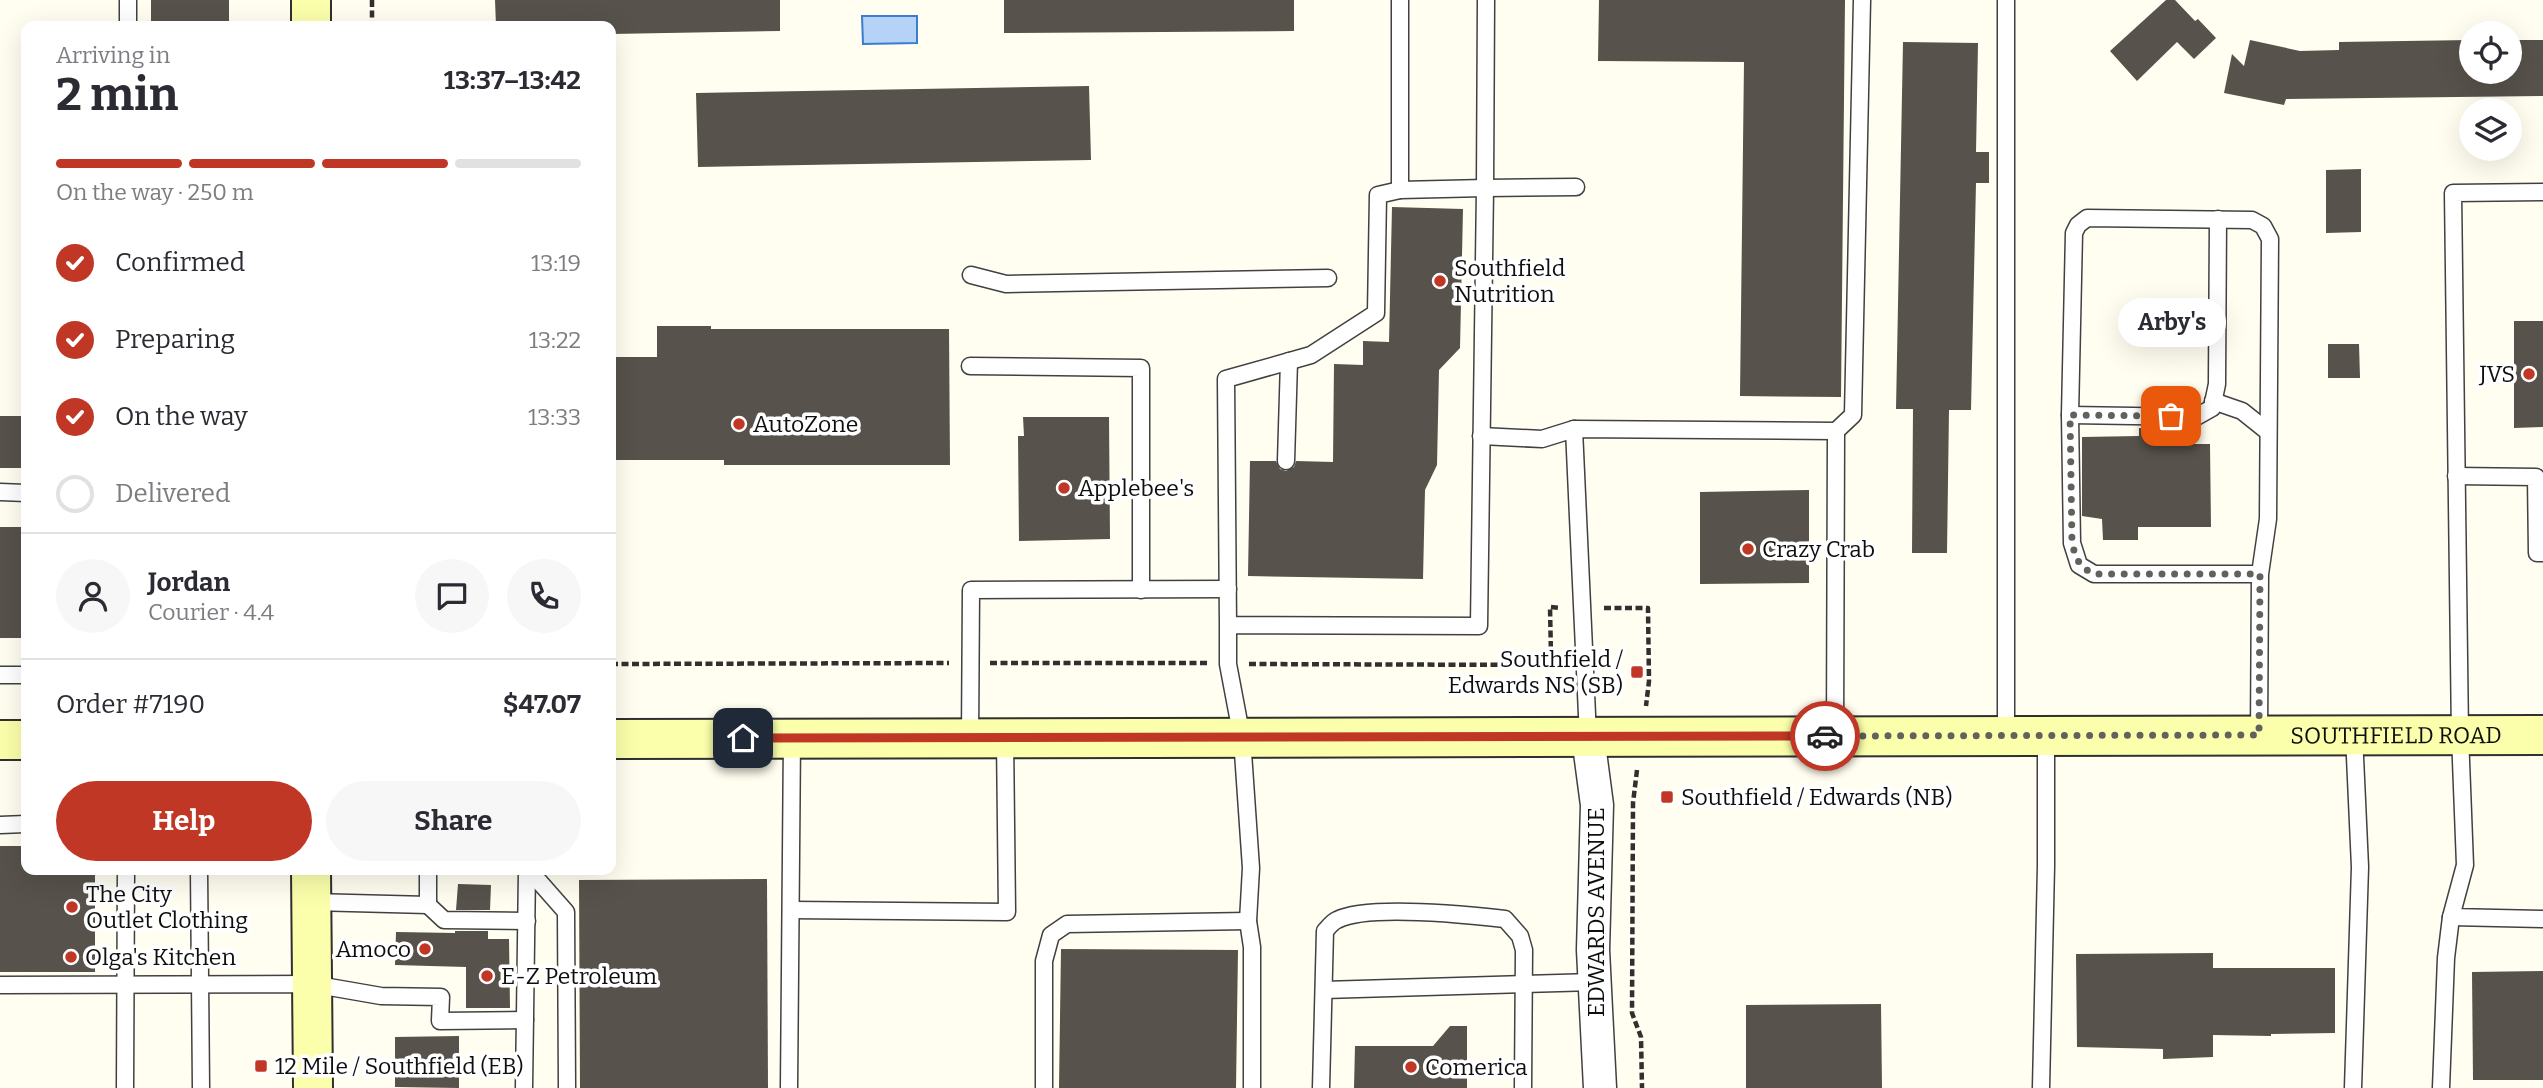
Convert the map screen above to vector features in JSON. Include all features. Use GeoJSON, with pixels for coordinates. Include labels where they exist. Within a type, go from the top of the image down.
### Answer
{"type":"FeatureCollection","features":[{"type":"Feature","properties":{"kind":"main road"},"geometry":{"type":"LineString","coordinates":[[311,0],[311,21]]}},
{"type":"Feature","properties":{"kind":"main road","name":"SOUTHFIELD ROAD"},"geometry":{"type":"LineString","coordinates":[[616,739],[2543,734]]}},
{"type":"Feature","properties":{"kind":"main road"},"geometry":{"type":"LineString","coordinates":[[0,740],[21,740]]}},
{"type":"Feature","properties":{"kind":"main road"},"geometry":{"type":"LineString","coordinates":[[312,886],[313,1088]]}},
{"type":"Feature","properties":{"kind":"street","name":"EDWARDS AVENUE"},"geometry":{"type":"LineString","coordinates":[[1588,737],[1597,805],[1594,982],[1600,1088]]}},
{"type":"Feature","properties":{"kind":"lane"},"geometry":{"type":"LineString","coordinates":[[128,0],[128,21]]}},
{"type":"Feature","properties":{"kind":"lane"},"geometry":{"type":"LineString","coordinates":[[1400,0],[1400,190]]}},
{"type":"Feature","properties":{"kind":"lane"},"geometry":{"type":"LineString","coordinates":[[1228,625],[1479,626],[1486,0]]}},
{"type":"Feature","properties":{"kind":"lane"},"geometry":{"type":"LineString","coordinates":[[1481,436],[1542,439],[1574,429],[1836,431],[1853,415],[1862,0]]}},
{"type":"Feature","properties":{"kind":"lane"},"geometry":{"type":"LineString","coordinates":[[2006,0],[2006,736]]}},
{"type":"Feature","properties":{"kind":"lane"},"geometry":{"type":"LineString","coordinates":[[1252,1088],[1252,947],[1248,921],[1251,868],[1242,738],[1228,664],[1226,379],[1311,355],[1376,313],[1378,195],[1400,190],[1576,187]]}},
{"type":"Feature","properties":{"kind":"lane"},"geometry":{"type":"LineString","coordinates":[[2441,1088],[2446,958],[2451,917],[2465,865],[2460,735],[2453,192],[2543,192]]}},
{"type":"Feature","properties":{"kind":"lane"},"geometry":{"type":"LineString","coordinates":[[2259,735],[2260,574],[2267,519],[2270,239],[2263,226],[2252,220],[2087,218],[2078,225],[2074,233],[2070,415],[2072,543],[2079,565],[2094,574],[2260,574]]}},
{"type":"Feature","properties":{"kind":"lane"},"geometry":{"type":"LineString","coordinates":[[2070,415],[2196,417],[2212,408],[2217,384],[2218,219]]}},
{"type":"Feature","properties":{"kind":"lane"},"geometry":{"type":"LineString","coordinates":[[971,275],[1006,284],[1328,278]]}},
{"type":"Feature","properties":{"kind":"lane"},"geometry":{"type":"LineString","coordinates":[[1286,461],[1289,361]]}},
{"type":"Feature","properties":{"kind":"lane"},"geometry":{"type":"LineString","coordinates":[[970,366],[1141,368],[1141,590]]}},
{"type":"Feature","properties":{"kind":"lane"},"geometry":{"type":"LineString","coordinates":[[2213,401],[2242,411],[2267,431]]}},
{"type":"Feature","properties":{"kind":"lane"},"geometry":{"type":"LineString","coordinates":[[1574,429],[1588,737]]}},
{"type":"Feature","properties":{"kind":"lane"},"geometry":{"type":"LineString","coordinates":[[1835,736],[1836,431]]}},
{"type":"Feature","properties":{"kind":"lane"},"geometry":{"type":"LineString","coordinates":[[2456,476],[2540,477],[2537,553],[2543,553]]}},
{"type":"Feature","properties":{"kind":"lane"},"geometry":{"type":"LineString","coordinates":[[0,492],[21,493]]}},
{"type":"Feature","properties":{"kind":"lane"},"geometry":{"type":"LineString","coordinates":[[791,910],[1007,912],[971,590],[1228,589]]}},
{"type":"Feature","properties":{"kind":"lane"},"geometry":{"type":"LineString","coordinates":[[0,675],[21,675]]}},
{"type":"Feature","properties":{"kind":"lane"},"geometry":{"type":"LineString","coordinates":[[2041,1088],[2046,735]]}},
{"type":"Feature","properties":{"kind":"lane"},"geometry":{"type":"LineString","coordinates":[[2353,1088],[2360,867],[2354,735]]}},
{"type":"Feature","properties":{"kind":"lane"},"geometry":{"type":"LineString","coordinates":[[789,1088],[792,737]]}},
{"type":"Feature","properties":{"kind":"lane"},"geometry":{"type":"LineString","coordinates":[[0,825],[21,824]]}},
{"type":"Feature","properties":{"kind":"lane"},"geometry":{"type":"LineString","coordinates":[[125,1088],[126,875]]}},
{"type":"Feature","properties":{"kind":"lane"},"geometry":{"type":"LineString","coordinates":[[199,875],[201,1088]]}},
{"type":"Feature","properties":{"kind":"lane"},"geometry":{"type":"LineString","coordinates":[[428,875],[428,905]]}},
{"type":"Feature","properties":{"kind":"lane"},"geometry":{"type":"LineString","coordinates":[[524,1088],[528,875]]}},
{"type":"Feature","properties":{"kind":"lane"},"geometry":{"type":"LineString","coordinates":[[533,875],[566,912],[567,1088]]}},
{"type":"Feature","properties":{"kind":"lane"},"geometry":{"type":"LineString","coordinates":[[312,886],[428,905],[444,919],[527,921]]}},
{"type":"Feature","properties":{"kind":"lane"},"geometry":{"type":"LineString","coordinates":[[1321,1088],[1325,931],[1335,920],[1373,913],[1453,913],[1505,919],[1520,936],[1524,950],[1523,1088]]}},
{"type":"Feature","properties":{"kind":"lane"},"geometry":{"type":"LineString","coordinates":[[2451,917],[2543,919]]}},
{"type":"Feature","properties":{"kind":"lane"},"geometry":{"type":"LineString","coordinates":[[1044,1088],[1044,961],[1051,935],[1067,924],[1248,921]]}},
{"type":"Feature","properties":{"kind":"lane"},"geometry":{"type":"LineString","coordinates":[[1324,990],[1594,982]]}},
{"type":"Feature","properties":{"kind":"lane"},"geometry":{"type":"LineString","coordinates":[[0,985],[312,984],[381,996],[441,997],[440,1021],[525,1020]]}},
{"type":"Feature","properties":{"kind":"path"},"geometry":{"type":"LineString","coordinates":[[372,0],[372,21]]}},
{"type":"Feature","properties":{"kind":"path"},"geometry":{"type":"LineString","coordinates":[[999,663],[1542,664],[1548,663],[1551,657],[1550,607],[1555,608]]}},
{"type":"Feature","properties":{"kind":"path"},"geometry":{"type":"LineString","coordinates":[[1600,608],[1648,608],[1649,681]]}},
{"type":"Feature","properties":{"kind":"path"},"geometry":{"type":"LineString","coordinates":[[616,664],[941,663]]}},
{"type":"Feature","properties":{"kind":"path"},"geometry":{"type":"LineString","coordinates":[[1633,803],[1632,1013],[1641,1037],[1642,1088]]}},
{"type":"Feature","properties":{"kind":"water"},"geometry":{"type":"Polygon","coordinates":[[[862,16],[917,16],[917,43],[863,44],[862,16]]]}},
{"type":"Feature","properties":{"kind":"building"},"geometry":{"type":"Polygon","coordinates":[[[151,0],[229,0],[229,21],[151,21],[151,0]]]}},
{"type":"Feature","properties":{"kind":"building"},"geometry":{"type":"Polygon","coordinates":[[[495,0],[780,0],[780,31],[616,34],[616,21],[496,21],[495,0]]]}},
{"type":"Feature","properties":{"kind":"building"},"geometry":{"type":"Polygon","coordinates":[[[1004,0],[1294,0],[1294,31],[1004,33],[1004,0]]]}},
{"type":"Feature","properties":{"kind":"building"},"geometry":{"type":"Polygon","coordinates":[[[1599,0],[1845,0],[1841,397],[1740,396],[1744,62],[1598,61],[1599,0]]]}},
{"type":"Feature","properties":{"kind":"building"},"geometry":{"type":"Polygon","coordinates":[[[2166,0],[2175,0],[2216,38],[2194,59],[2177,42],[2137,81],[2110,51],[2166,0]]]}},
{"type":"Feature","properties":{"kind":"building"},"geometry":{"type":"Polygon","coordinates":[[[2250,40],[2300,51],[2339,50],[2339,42],[2459,40],[2459,84],[2522,84],[2522,40],[2543,40],[2543,96],[2286,99],[2284,105],[2224,93],[2232,54],[2244,66],[2250,40]]]}},
{"type":"Feature","properties":{"kind":"building"},"geometry":{"type":"Polygon","coordinates":[[[1903,42],[1978,43],[1976,152],[1989,152],[1989,183],[1976,183],[1971,410],[1949,410],[1947,553],[1912,553],[1913,409],[1896,409],[1903,42]]]}},
{"type":"Feature","properties":{"kind":"building"},"geometry":{"type":"Polygon","coordinates":[[[1089,86],[1091,160],[698,167],[696,93],[1089,86]]]}},
{"type":"Feature","properties":{"kind":"building"},"geometry":{"type":"Polygon","coordinates":[[[2361,169],[2361,232],[2326,233],[2326,170],[2361,169]]]}},
{"type":"Feature","properties":{"kind":"building"},"geometry":{"type":"Polygon","coordinates":[[[1392,207],[1463,209],[1460,348],[1439,370],[1437,465],[1425,490],[1423,579],[1248,576],[1250,461],[1276,461],[1280,469],[1286,471],[1294,467],[1296,461],[1333,462],[1334,364],[1363,365],[1363,341],[1389,342],[1392,207]]]}},
{"type":"Feature","properties":{"kind":"building","name":"JVS"},"geometry":{"type":"Polygon","coordinates":[[[2514,321],[2543,321],[2543,427],[2514,428],[2514,321]]]}},
{"type":"Feature","properties":{"kind":"building"},"geometry":{"type":"Polygon","coordinates":[[[657,326],[711,326],[711,329],[949,329],[950,465],[724,465],[724,460],[616,460],[616,357],[657,357],[657,326]]]}},
{"type":"Feature","properties":{"kind":"building"},"geometry":{"type":"Polygon","coordinates":[[[2328,344],[2359,344],[2360,378],[2328,378],[2328,344]]]}},
{"type":"Feature","properties":{"kind":"building"},"geometry":{"type":"Polygon","coordinates":[[[0,416],[21,416],[21,468],[0,468],[0,416]]]}},
{"type":"Feature","properties":{"kind":"building","name":"Applebee's"},"geometry":{"type":"Polygon","coordinates":[[[1023,417],[1109,417],[1110,539],[1019,541],[1018,436],[1024,436],[1023,417]]]}},
{"type":"Feature","properties":{"kind":"building"},"geometry":{"type":"Polygon","coordinates":[[[2139,428],[2163,429],[2163,444],[2210,444],[2211,527],[2138,527],[2138,540],[2103,540],[2102,519],[2082,516],[2082,437],[2139,436],[2139,428]]]}},
{"type":"Feature","properties":{"kind":"building"},"geometry":{"type":"Polygon","coordinates":[[[1809,490],[1809,583],[1700,584],[1700,492],[1809,490]]]}},
{"type":"Feature","properties":{"kind":"building"},"geometry":{"type":"Polygon","coordinates":[[[0,527],[21,527],[21,638],[0,638],[0,527]]]}},
{"type":"Feature","properties":{"kind":"building"},"geometry":{"type":"Polygon","coordinates":[[[0,846],[21,846],[21,875],[95,875],[95,972],[0,972],[0,846]]]}},
{"type":"Feature","properties":{"kind":"building"},"geometry":{"type":"Polygon","coordinates":[[[767,879],[768,1088],[580,1088],[579,880],[767,879]]]}},
{"type":"Feature","properties":{"kind":"building"},"geometry":{"type":"Polygon","coordinates":[[[458,884],[491,885],[490,910],[456,910],[458,884]]]}},
{"type":"Feature","properties":{"kind":"building"},"geometry":{"type":"Polygon","coordinates":[[[488,931],[488,939],[509,939],[510,1008],[466,1008],[466,967],[395,965],[396,932],[488,931]]]}},
{"type":"Feature","properties":{"kind":"building"},"geometry":{"type":"Polygon","coordinates":[[[1061,949],[1238,950],[1236,1088],[1059,1088],[1061,949]]]}},
{"type":"Feature","properties":{"kind":"building"},"geometry":{"type":"Polygon","coordinates":[[[2213,953],[2213,968],[2335,968],[2335,1033],[2213,1035],[2213,1057],[2163,1059],[2163,1049],[2077,1047],[2076,954],[2213,953]]]}},
{"type":"Feature","properties":{"kind":"building"},"geometry":{"type":"Polygon","coordinates":[[[2543,971],[2543,1080],[2473,1080],[2472,972],[2543,971]]]}},
{"type":"Feature","properties":{"kind":"building"},"geometry":{"type":"Polygon","coordinates":[[[1881,1004],[1882,1088],[1746,1088],[1746,1005],[1881,1004]]]}},
{"type":"Feature","properties":{"kind":"building","name":"Comerica"},"geometry":{"type":"Polygon","coordinates":[[[1450,1026],[1467,1026],[1467,1088],[1354,1088],[1355,1046],[1433,1046],[1450,1026]]]}},
{"type":"Feature","properties":{"kind":"building"},"geometry":{"type":"Polygon","coordinates":[[[459,1036],[459,1088],[395,1087],[395,1037],[459,1036]]]}},
{"type":"Feature","properties":{"kind":"way so far"},"geometry":{"type":"LineString","coordinates":[[1825,736],[2259,735],[2260,574],[2094,574],[2084,570],[2075,556],[2072,543],[2070,415],[2171,416]]}},
{"type":"Feature","properties":{"kind":"place","name":"Southfield Nutrition"},"geometry":{"type":"Point","coordinates":[1440,281]}},
{"type":"Feature","properties":{"kind":"place","name":"JVS"},"geometry":{"type":"Point","coordinates":[2529,374]}},
{"type":"Feature","properties":{"kind":"place","name":"Arby's"},"geometry":{"type":"Point","coordinates":[2171,416]}},
{"type":"Feature","properties":{"kind":"place","name":"AutoZone"},"geometry":{"type":"Point","coordinates":[739,424]}},
{"type":"Feature","properties":{"kind":"place","name":"Applebee's"},"geometry":{"type":"Point","coordinates":[1064,488]}},
{"type":"Feature","properties":{"kind":"place","name":"Crazy Crab"},"geometry":{"type":"Point","coordinates":[1748,549]}},
{"type":"Feature","properties":{"kind":"place","name":"Southfield / Edwards NS (SB)"},"geometry":{"type":"Point","coordinates":[1637,672]}},
{"type":"Feature","properties":{"kind":"place","name":"Southfield / Edwards (NB)"},"geometry":{"type":"Point","coordinates":[1667,797]}},
{"type":"Feature","properties":{"kind":"place","name":"The City Outlet Clothing"},"geometry":{"type":"Point","coordinates":[72,907]}},
{"type":"Feature","properties":{"kind":"place","name":"Amoco"},"geometry":{"type":"Point","coordinates":[425,949]}},
{"type":"Feature","properties":{"kind":"place","name":"Olga's Kitchen"},"geometry":{"type":"Point","coordinates":[71,957]}},
{"type":"Feature","properties":{"kind":"place","name":"E-Z Petroleum"},"geometry":{"type":"Point","coordinates":[487,976]}},
{"type":"Feature","properties":{"kind":"place","name":"12 Mile / Southfield (EB)"},"geometry":{"type":"Point","coordinates":[261,1066]}},
{"type":"Feature","properties":{"kind":"place","name":"Comerica"},"geometry":{"type":"Point","coordinates":[1411,1067]}},
{"type":"Feature","properties":{"kind":"route"},"geometry":{"type":"LineString","coordinates":[[743,738],[1825,736]]}}]}
